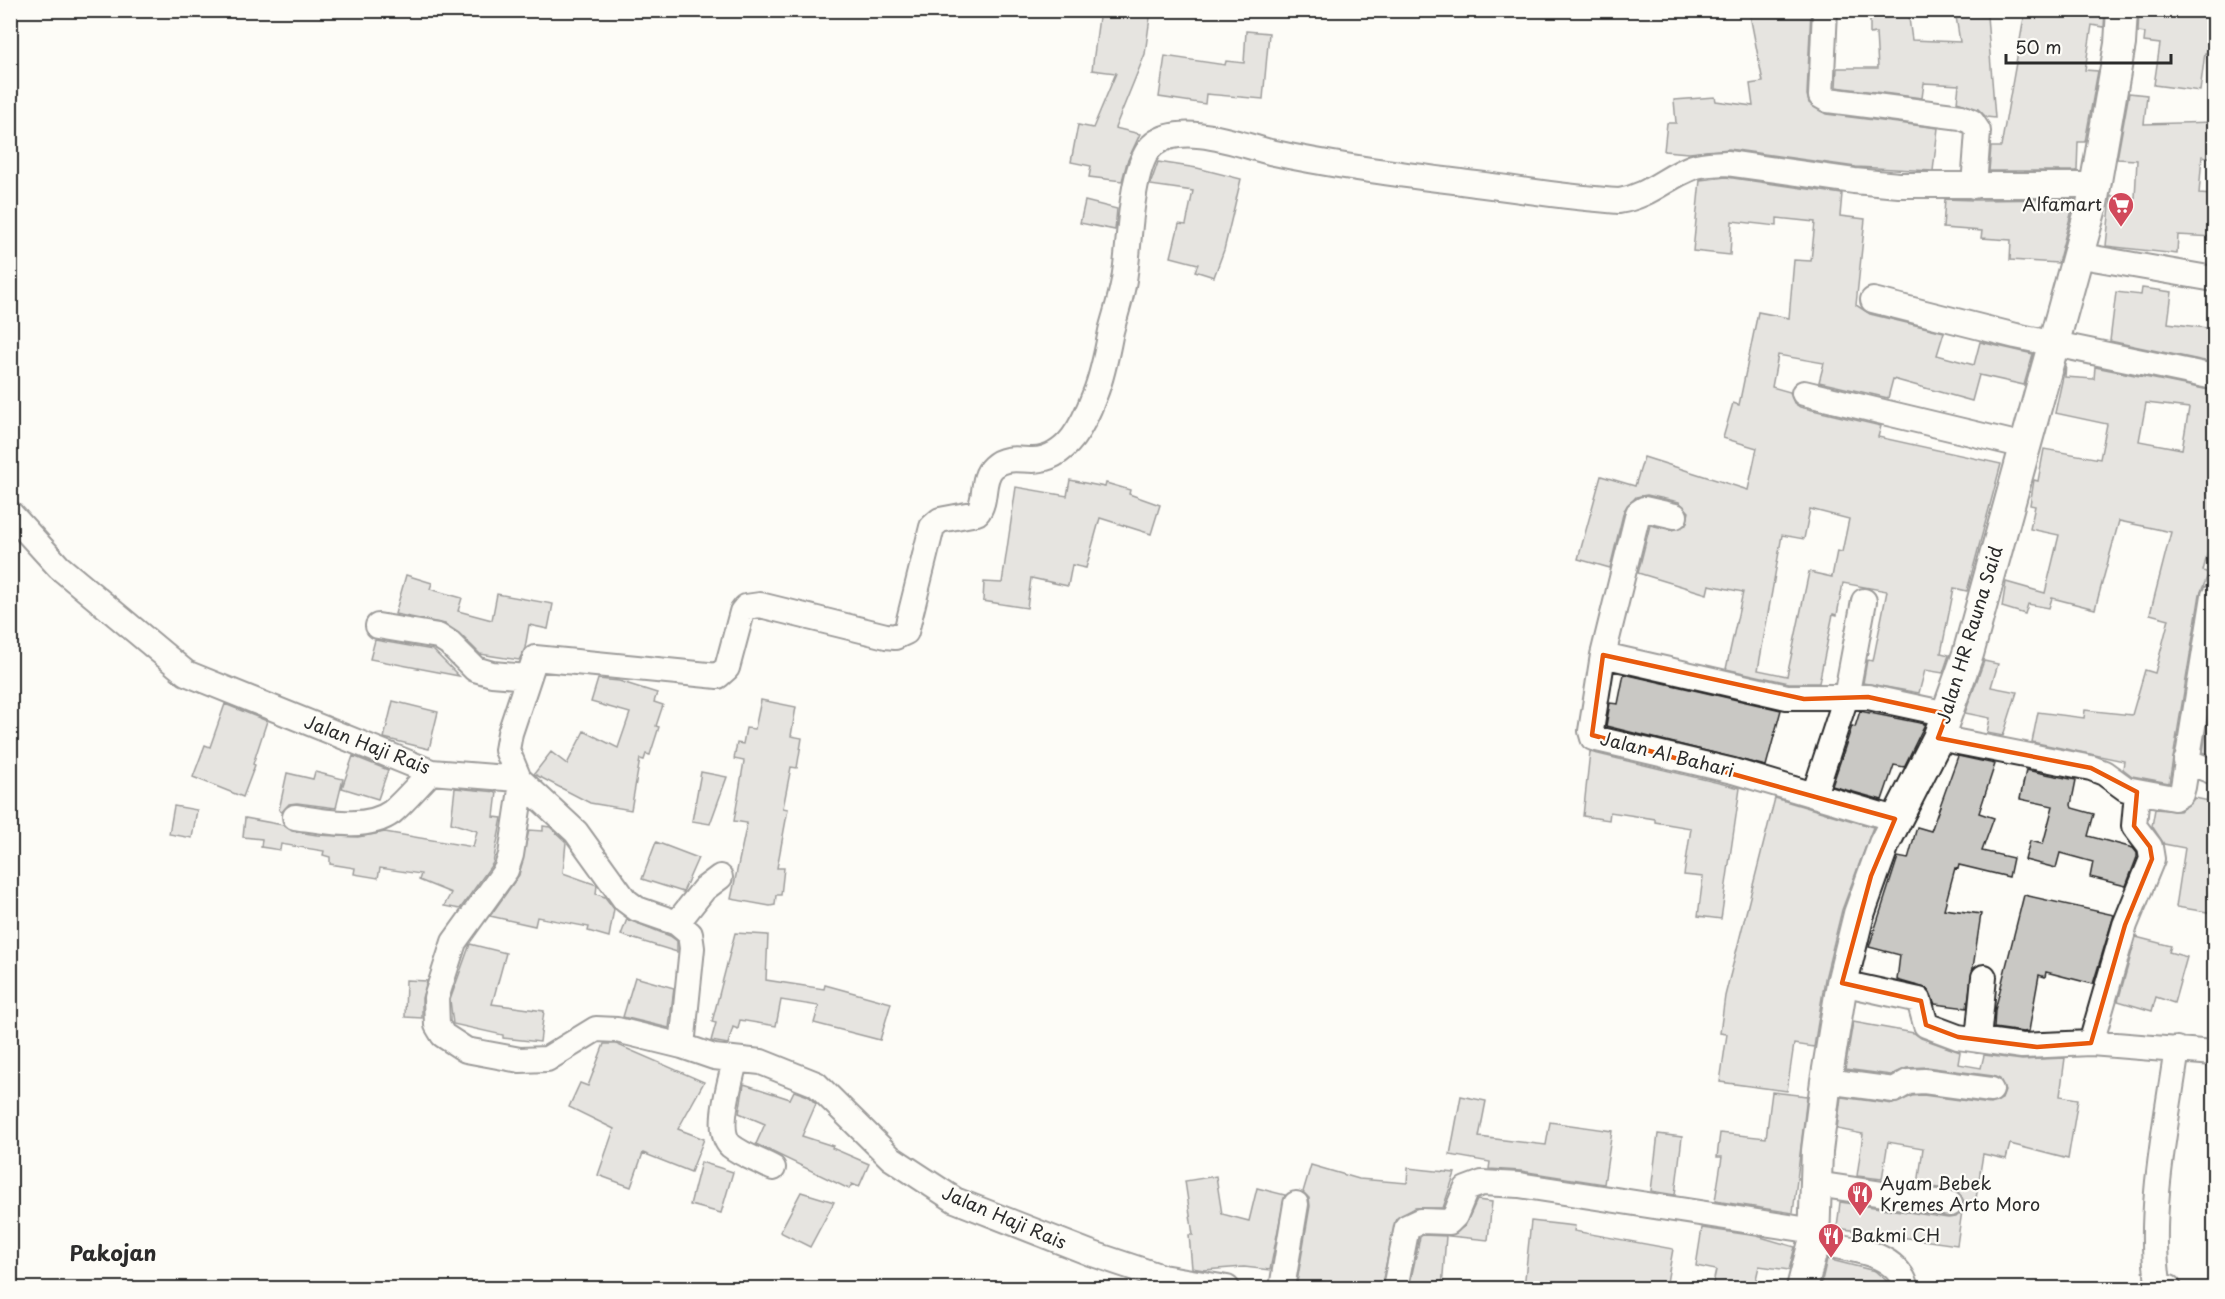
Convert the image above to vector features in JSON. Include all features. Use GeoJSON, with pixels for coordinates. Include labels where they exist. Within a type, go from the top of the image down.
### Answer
{"type":"FeatureCollection","features":[{"type":"Feature","properties":{"kind":"main road","name":"Jalan HR Rauna Said"},"geometry":{"type":"LineString","coordinates":[[1803,1288],[1814,1236],[1816,1184],[1826,1081],[1842,983],[1859,914],[1895,819],[1942,726],[1968,654],[2097,185],[2120,44],[2122,10]]}},
{"type":"Feature","properties":{"kind":"street"},"geometry":{"type":"LineString","coordinates":[[1825,10],[1821,96],[1828,100],[1960,117],[1972,122],[1978,131],[1974,186]]}},
{"type":"Feature","properties":{"kind":"street"},"geometry":{"type":"LineString","coordinates":[[682,1046],[692,939],[686,928],[637,909],[625,900],[576,832],[520,781],[507,750],[510,733],[535,658],[718,676],[727,668],[742,612],[752,605],[760,604],[886,636],[901,635],[909,626],[932,527],[940,520],[977,513],[982,502],[986,475],[994,466],[1004,460],[1035,460],[1054,456],[1066,447],[1079,428],[1095,394],[1104,366],[1125,274],[1129,230],[1141,162],[1152,145],[1166,136],[1200,135],[1324,164],[1619,201],[1648,193],[1693,167],[1707,164],[1727,164],[1854,181],[1974,186],[2097,185]]}},
{"type":"Feature","properties":{"kind":"street"},"geometry":{"type":"LineString","coordinates":[[2076,255],[2214,279]]}},
{"type":"Feature","properties":{"kind":"street"},"geometry":{"type":"LineString","coordinates":[[1874,300],[2016,336],[2172,370],[2214,376]]}},
{"type":"Feature","properties":{"kind":"street"},"geometry":{"type":"LineString","coordinates":[[1804,393],[2025,446]]}},
{"type":"Feature","properties":{"kind":"street","name":"Jalan Al Bahari"},"geometry":{"type":"LineString","coordinates":[[1676,516],[1644,509],[1638,513],[1603,655],[1591,731],[1593,738],[1733,771],[1895,819]]}},
{"type":"Feature","properties":{"kind":"street","name":"Jalan Haji Rais"},"geometry":{"type":"LineString","coordinates":[[10,513],[59,567],[186,673],[431,772],[520,781],[511,855],[506,870],[454,942],[436,998],[437,1025],[443,1035],[466,1050],[520,1060],[547,1059],[596,1029],[617,1030],[735,1060],[761,1062],[816,1084],[891,1158],[955,1200],[1160,1283],[1227,1288]]}},
{"type":"Feature","properties":{"kind":"street"},"geometry":{"type":"LineString","coordinates":[[1603,655],[1804,699],[1846,697],[1890,700],[1942,726],[2091,768],[2104,773],[2118,785],[2166,798],[2181,794],[2214,596]]}},
{"type":"Feature","properties":{"kind":"street"},"geometry":{"type":"LineString","coordinates":[[1814,795],[1846,697],[1864,601]]}},
{"type":"Feature","properties":{"kind":"street"},"geometry":{"type":"LineString","coordinates":[[378,626],[438,636],[475,669],[492,674],[528,677]]}},
{"type":"Feature","properties":{"kind":"street"},"geometry":{"type":"LineString","coordinates":[[2186,761],[2214,772]]}},
{"type":"Feature","properties":{"kind":"street"},"geometry":{"type":"LineString","coordinates":[[296,817],[336,823],[379,818],[391,812],[431,772]]}},
{"type":"Feature","properties":{"kind":"street"},"geometry":{"type":"LineString","coordinates":[[2091,1043],[2125,925],[2152,859],[2150,847],[2134,826],[2137,792]]}},
{"type":"Feature","properties":{"kind":"street"},"geometry":{"type":"LineString","coordinates":[[677,923],[704,889],[720,877]]}},
{"type":"Feature","properties":{"kind":"street"},"geometry":{"type":"LineString","coordinates":[[1978,1040],[1984,977]]}},
{"type":"Feature","properties":{"kind":"street"},"geometry":{"type":"LineString","coordinates":[[1842,983],[1914,998],[1922,1003],[1926,1025],[1958,1037],[2037,1047],[2091,1043],[2214,1053]]}},
{"type":"Feature","properties":{"kind":"street"},"geometry":{"type":"LineString","coordinates":[[2169,1288],[2159,1287],[2153,1257],[2162,1154],[2177,1049]]}},
{"type":"Feature","properties":{"kind":"street"},"geometry":{"type":"LineString","coordinates":[[735,1060],[723,1125],[724,1138],[732,1147],[773,1168]]}},
{"type":"Feature","properties":{"kind":"street"},"geometry":{"type":"LineString","coordinates":[[1826,1081],[1894,1090],[1908,1082],[1924,1081],[1991,1090]]}},
{"type":"Feature","properties":{"kind":"street"},"geometry":{"type":"LineString","coordinates":[[1395,1288],[1407,1227],[1420,1221],[1449,1222],[1455,1216],[1466,1189],[1482,1182],[1520,1185],[1814,1236],[1881,1257],[1902,1273],[1907,1288]]}},
{"type":"Feature","properties":{"kind":"street"},"geometry":{"type":"LineString","coordinates":[[1816,1184],[1950,1204]]}},
{"type":"Feature","properties":{"kind":"street"},"geometry":{"type":"LineString","coordinates":[[1282,1288],[1296,1204]]}},
{"type":"Feature","properties":{"kind":"highlighted area"},"geometry":{"type":"Polygon","coordinates":[[[1603,655],[1804,699],[1868,697],[1947,714],[1938,738],[2091,768],[2137,792],[2134,826],[2150,847],[2152,859],[2125,925],[2091,1043],[2037,1047],[1958,1037],[1926,1025],[1921,1001],[1842,983],[1871,876],[1895,819],[1592,735],[1603,655]]]}},
{"type":"Feature","properties":{"kind":"building"},"geometry":{"type":"Polygon","coordinates":[[[1100,10],[1151,10],[1145,54],[1115,128],[1140,134],[1127,162],[1122,181],[1089,177],[1091,166],[1071,162],[1078,125],[1093,128],[1116,73],[1092,70],[1100,10]]]}},
{"type":"Feature","properties":{"kind":"building"},"geometry":{"type":"Polygon","coordinates":[[[1749,10],[1811,10],[1807,95],[1809,103],[1826,114],[1938,128],[1933,171],[1856,167],[1729,149],[1689,153],[1664,151],[1667,123],[1676,123],[1674,100],[1715,97],[1716,101],[1753,106],[1750,84],[1763,82],[1749,10]]]}},
{"type":"Feature","properties":{"kind":"building"},"geometry":{"type":"Polygon","coordinates":[[[1955,10],[1981,10],[1981,16],[1987,16],[1995,118],[1986,117],[1978,109],[1957,102],[1959,85],[1924,83],[1922,98],[1836,87],[1837,68],[1878,68],[1876,33],[1870,34],[1870,13],[1908,11],[1912,40],[1960,42],[1955,10]]]}},
{"type":"Feature","properties":{"kind":"building"},"geometry":{"type":"Polygon","coordinates":[[[2056,10],[2105,10],[2104,27],[2092,25],[2085,70],[2098,71],[2085,142],[2078,142],[2077,171],[1989,171],[1991,147],[2001,147],[2025,12],[2055,17],[2056,10]]]}},
{"type":"Feature","properties":{"kind":"building"},"geometry":{"type":"Polygon","coordinates":[[[2139,10],[2214,10],[2214,55],[2205,53],[2200,91],[2154,85],[2160,44],[2144,42],[2145,33],[2138,32],[2139,10]]]}},
{"type":"Feature","properties":{"kind":"building"},"geometry":{"type":"Polygon","coordinates":[[[1246,31],[1269,33],[1263,99],[1206,94],[1205,104],[1159,97],[1165,56],[1225,65],[1226,61],[1244,63],[1246,31]]]}},
{"type":"Feature","properties":{"kind":"building"},"geometry":{"type":"Polygon","coordinates":[[[2129,93],[2147,95],[2144,124],[2214,122],[2214,158],[2202,156],[2199,194],[2214,195],[2214,237],[2178,235],[2177,254],[2106,246],[2111,196],[2135,198],[2137,160],[2117,159],[2129,93]]]}},
{"type":"Feature","properties":{"kind":"building"},"geometry":{"type":"Polygon","coordinates":[[[1158,162],[1197,168],[1241,179],[1224,250],[1214,277],[1195,271],[1198,264],[1171,257],[1179,224],[1186,225],[1193,191],[1150,185],[1158,162]]]}},
{"type":"Feature","properties":{"kind":"building"},"geometry":{"type":"Polygon","coordinates":[[[1726,177],[1842,194],[1840,216],[1865,219],[1856,305],[1870,314],[1944,332],[1937,355],[1974,365],[1980,342],[2033,354],[2024,385],[1979,375],[1972,401],[1893,379],[1888,398],[1819,382],[1824,363],[1778,355],[1772,387],[1790,392],[1794,403],[1800,407],[1881,426],[1878,437],[2001,464],[1967,591],[1954,588],[1941,653],[1949,655],[1943,673],[1925,670],[1919,693],[1863,683],[1867,660],[1873,661],[1887,591],[1843,583],[1837,615],[1833,614],[1819,683],[1789,683],[1726,669],[1743,592],[1709,585],[1707,594],[1638,573],[1650,525],[1672,530],[1686,525],[1689,512],[1679,502],[1647,495],[1636,497],[1624,510],[1610,568],[1578,559],[1601,476],[1635,486],[1644,457],[1748,490],[1757,448],[1723,438],[1733,403],[1739,405],[1758,312],[1789,318],[1794,260],[1811,261],[1815,222],[1777,218],[1777,226],[1732,221],[1730,255],[1693,251],[1700,180],[1726,177]],[[1810,509],[1804,539],[1782,535],[1758,670],[1787,676],[1809,572],[1832,577],[1837,551],[1842,552],[1849,519],[1810,509]]]}},
{"type":"Feature","properties":{"kind":"building"},"geometry":{"type":"Polygon","coordinates":[[[1945,199],[2075,199],[2058,263],[2010,260],[2011,240],[1981,238],[1982,231],[1943,228],[1945,199]]]}},
{"type":"Feature","properties":{"kind":"building"},"geometry":{"type":"Polygon","coordinates":[[[1085,201],[1117,209],[1115,230],[1080,223],[1085,201]]]}},
{"type":"Feature","properties":{"kind":"building"},"geometry":{"type":"Polygon","coordinates":[[[2142,288],[2172,292],[2168,323],[2214,329],[2214,363],[2110,341],[2116,292],[2141,295],[2142,288]]]}},
{"type":"Feature","properties":{"kind":"building"},"geometry":{"type":"Polygon","coordinates":[[[2066,363],[2065,377],[2094,379],[2095,367],[2214,391],[2214,539],[2211,539],[2203,571],[2209,573],[2200,594],[2169,783],[2132,776],[2123,769],[2124,761],[2032,742],[2038,712],[2084,718],[2085,710],[2132,715],[2145,670],[2155,673],[2169,619],[2150,614],[2171,532],[2119,521],[2095,609],[2052,598],[2049,608],[2028,604],[2025,614],[2002,607],[2006,582],[2045,593],[2059,535],[2030,529],[2035,506],[2030,505],[2034,480],[2038,481],[2044,449],[2100,459],[2107,424],[2055,413],[2066,363]],[[2146,403],[2139,441],[2182,449],[2189,408],[2146,403]]]}},
{"type":"Feature","properties":{"kind":"building"},"geometry":{"type":"Polygon","coordinates":[[[1070,480],[1105,487],[1106,483],[1130,490],[1129,494],[1160,505],[1151,534],[1100,518],[1086,568],[1072,565],[1068,586],[1031,578],[1027,608],[983,601],[984,582],[1002,583],[1016,487],[1067,496],[1070,480]]]}},
{"type":"Feature","properties":{"kind":"building"},"geometry":{"type":"Polygon","coordinates":[[[406,575],[432,583],[430,589],[462,598],[458,611],[492,620],[497,594],[553,604],[548,629],[529,625],[525,648],[519,660],[480,654],[459,633],[445,624],[395,614],[406,575]]]}},
{"type":"Feature","properties":{"kind":"building"},"geometry":{"type":"Polygon","coordinates":[[[375,640],[433,650],[459,676],[370,659],[375,640]]]}},
{"type":"Feature","properties":{"kind":"building"},"geometry":{"type":"Polygon","coordinates":[[[1984,661],[1998,664],[1991,687],[2017,692],[2003,736],[1987,733],[1990,718],[1965,713],[1984,661]]]}},
{"type":"Feature","properties":{"kind":"building"},"geometry":{"type":"Polygon","coordinates":[[[1624,674],[1781,710],[1766,766],[1606,726],[1610,703],[1618,704],[1624,674]]]}},
{"type":"Feature","properties":{"kind":"building"},"geometry":{"type":"Polygon","coordinates":[[[598,679],[619,681],[657,693],[654,702],[663,705],[650,755],[646,754],[644,760],[640,759],[631,810],[590,803],[534,774],[551,752],[567,764],[584,731],[618,748],[630,713],[591,702],[598,679]]]}},
{"type":"Feature","properties":{"kind":"building"},"geometry":{"type":"Polygon","coordinates":[[[2214,682],[2214,757],[2203,752],[2214,682]]]}},
{"type":"Feature","properties":{"kind":"building"},"geometry":{"type":"Polygon","coordinates":[[[761,700],[796,707],[791,736],[802,738],[797,768],[791,767],[783,808],[788,809],[777,868],[784,868],[781,895],[776,895],[775,905],[770,906],[731,899],[747,823],[734,821],[744,761],[734,759],[737,743],[743,744],[746,728],[755,729],[761,700]]]}},
{"type":"Feature","properties":{"kind":"building"},"geometry":{"type":"Polygon","coordinates":[[[393,701],[438,712],[429,749],[384,738],[393,701]]]}},
{"type":"Feature","properties":{"kind":"building"},"geometry":{"type":"Polygon","coordinates":[[[225,704],[267,721],[253,764],[255,765],[243,797],[193,777],[205,745],[210,747],[225,704]]]}},
{"type":"Feature","properties":{"kind":"building"},"geometry":{"type":"Polygon","coordinates":[[[1860,711],[1925,724],[1904,767],[1894,765],[1882,800],[1832,786],[1852,726],[1855,727],[1860,711]]]}},
{"type":"Feature","properties":{"kind":"building"},"geometry":{"type":"Polygon","coordinates":[[[1590,752],[1740,788],[1721,919],[1698,916],[1703,877],[1684,875],[1691,828],[1655,822],[1655,819],[1610,812],[1609,820],[1583,816],[1590,752]]]}},
{"type":"Feature","properties":{"kind":"building"},"geometry":{"type":"Polygon","coordinates":[[[353,756],[388,770],[378,799],[342,788],[353,756]]]}},
{"type":"Feature","properties":{"kind":"building"},"geometry":{"type":"Polygon","coordinates":[[[1958,756],[1995,764],[1979,813],[1994,818],[1982,851],[2013,858],[2009,877],[1959,865],[1958,869],[1955,868],[1944,909],[1981,914],[1967,1008],[1935,1004],[1928,989],[1897,980],[1900,955],[1869,947],[1898,857],[1908,859],[1917,827],[1931,831],[1958,756]]]}},
{"type":"Feature","properties":{"kind":"building"},"geometry":{"type":"Polygon","coordinates":[[[2026,770],[2076,780],[2072,808],[2094,814],[2088,836],[2133,848],[2137,853],[2126,886],[2090,877],[2093,862],[2060,853],[2056,868],[2025,860],[2030,841],[2043,844],[2053,806],[2020,799],[2026,770]]]}},
{"type":"Feature","properties":{"kind":"building"},"geometry":{"type":"Polygon","coordinates":[[[315,772],[343,779],[336,808],[297,803],[289,804],[282,812],[279,810],[287,773],[313,779],[315,772]]]}},
{"type":"Feature","properties":{"kind":"building"},"geometry":{"type":"Polygon","coordinates":[[[701,772],[727,777],[710,824],[692,821],[701,772]]]}},
{"type":"Feature","properties":{"kind":"building"},"geometry":{"type":"Polygon","coordinates":[[[455,788],[497,792],[494,817],[502,818],[493,863],[460,909],[444,906],[451,893],[419,880],[421,874],[380,868],[378,878],[354,874],[355,868],[330,864],[330,857],[323,855],[324,851],[281,844],[280,850],[261,847],[262,839],[243,837],[245,818],[283,825],[292,831],[317,835],[358,837],[385,832],[473,847],[477,831],[451,823],[455,788]]]}},
{"type":"Feature","properties":{"kind":"building"},"geometry":{"type":"Polygon","coordinates":[[[1775,798],[1873,827],[1842,910],[1825,979],[1814,1047],[1794,1044],[1787,1091],[1720,1082],[1727,1034],[1720,1033],[1725,996],[1775,798]]]}},
{"type":"Feature","properties":{"kind":"building"},"geometry":{"type":"Polygon","coordinates":[[[2195,798],[2214,802],[2214,913],[2176,907],[2185,848],[2164,844],[2152,826],[2155,809],[2180,811],[2195,798]]]}},
{"type":"Feature","properties":{"kind":"building"},"geometry":{"type":"Polygon","coordinates":[[[174,806],[197,810],[192,838],[169,834],[174,806]]]}},
{"type":"Feature","properties":{"kind":"building"},"geometry":{"type":"Polygon","coordinates":[[[543,826],[550,827],[566,842],[563,873],[597,885],[596,894],[605,897],[614,909],[609,937],[588,931],[589,927],[537,917],[535,926],[490,916],[519,875],[529,830],[543,831],[543,826]]]}},
{"type":"Feature","properties":{"kind":"building"},"geometry":{"type":"Polygon","coordinates":[[[656,842],[698,858],[683,892],[642,879],[656,842]]]}},
{"type":"Feature","properties":{"kind":"building"},"geometry":{"type":"Polygon","coordinates":[[[2024,895],[2114,915],[2093,984],[2046,972],[2045,977],[2039,975],[2029,1031],[2023,1032],[1994,1028],[1995,1010],[2024,895]]]}},
{"type":"Feature","properties":{"kind":"building"},"geometry":{"type":"Polygon","coordinates":[[[627,919],[670,936],[677,941],[677,952],[621,935],[627,919]]]}},
{"type":"Feature","properties":{"kind":"building"},"geometry":{"type":"Polygon","coordinates":[[[735,933],[768,935],[766,980],[824,989],[825,985],[891,1003],[880,1040],[814,1023],[819,1006],[781,1000],[776,1026],[740,1020],[738,1029],[733,1027],[728,1044],[711,1041],[716,1023],[712,1022],[735,933]]]}},
{"type":"Feature","properties":{"kind":"building"},"geometry":{"type":"Polygon","coordinates":[[[2136,937],[2171,946],[2169,952],[2187,957],[2174,1003],[2156,997],[2152,1011],[2118,1001],[2136,937]]]}},
{"type":"Feature","properties":{"kind":"building"},"geometry":{"type":"Polygon","coordinates":[[[470,944],[506,953],[492,1004],[544,1011],[540,1042],[503,1038],[503,1035],[453,1024],[450,1000],[470,944]]]}},
{"type":"Feature","properties":{"kind":"building"},"geometry":{"type":"Polygon","coordinates":[[[635,977],[674,988],[669,1028],[623,1017],[635,977]]]}},
{"type":"Feature","properties":{"kind":"building"},"geometry":{"type":"Polygon","coordinates":[[[406,980],[427,981],[422,998],[422,1018],[405,1017],[406,980]]]}},
{"type":"Feature","properties":{"kind":"building"},"geometry":{"type":"Polygon","coordinates":[[[1853,1022],[1914,1033],[1921,1038],[1960,1052],[1958,1064],[1981,1068],[1984,1055],[2022,1060],[2065,1058],[2060,1096],[2078,1099],[2068,1159],[2010,1144],[2006,1159],[1983,1154],[1975,1205],[1964,1203],[1959,1193],[1953,1190],[1918,1185],[1923,1148],[1888,1142],[1882,1179],[1857,1176],[1863,1134],[1837,1129],[1841,1097],[1893,1104],[1912,1096],[1923,1095],[1990,1104],[2002,1099],[2005,1091],[2000,1079],[1993,1076],[1926,1067],[1907,1068],[1891,1075],[1845,1069],[1853,1022]]]}},
{"type":"Feature","properties":{"kind":"building"},"geometry":{"type":"Polygon","coordinates":[[[604,1044],[616,1044],[704,1082],[678,1129],[704,1139],[691,1172],[643,1153],[631,1187],[598,1175],[614,1129],[569,1107],[580,1083],[588,1086],[604,1044]]]}},
{"type":"Feature","properties":{"kind":"building"},"geometry":{"type":"Polygon","coordinates":[[[744,1084],[790,1099],[794,1091],[808,1096],[816,1104],[802,1136],[833,1146],[832,1148],[869,1164],[859,1187],[852,1184],[849,1189],[756,1144],[765,1124],[739,1113],[744,1084]]]}},
{"type":"Feature","properties":{"kind":"building"},"geometry":{"type":"Polygon","coordinates":[[[1772,1092],[1807,1096],[1793,1213],[1715,1201],[1722,1157],[1717,1157],[1720,1133],[1766,1138],[1772,1092]]]}},
{"type":"Feature","properties":{"kind":"building"},"geometry":{"type":"Polygon","coordinates":[[[1461,1096],[1486,1101],[1479,1137],[1546,1145],[1550,1122],[1612,1131],[1604,1184],[1521,1171],[1489,1169],[1490,1162],[1450,1155],[1461,1096]]]}},
{"type":"Feature","properties":{"kind":"building"},"geometry":{"type":"Polygon","coordinates":[[[1658,1134],[1682,1137],[1675,1195],[1651,1191],[1658,1134]]]}},
{"type":"Feature","properties":{"kind":"building"},"geometry":{"type":"Polygon","coordinates":[[[701,1162],[733,1172],[721,1213],[690,1205],[701,1162]]]}},
{"type":"Feature","properties":{"kind":"building"},"geometry":{"type":"Polygon","coordinates":[[[1311,1165],[1359,1179],[1407,1183],[1408,1168],[1455,1173],[1443,1208],[1415,1208],[1396,1219],[1381,1288],[1296,1288],[1310,1206],[1309,1198],[1303,1192],[1311,1165]]]}},
{"type":"Feature","properties":{"kind":"building"},"geometry":{"type":"Polygon","coordinates":[[[1216,1176],[1222,1214],[1249,1221],[1257,1188],[1285,1195],[1270,1270],[1244,1267],[1204,1270],[1192,1268],[1189,1235],[1193,1235],[1185,1181],[1216,1176]]]}},
{"type":"Feature","properties":{"kind":"building"},"geometry":{"type":"Polygon","coordinates":[[[801,1192],[834,1202],[810,1247],[780,1232],[801,1192]]]}},
{"type":"Feature","properties":{"kind":"building"},"geometry":{"type":"Polygon","coordinates":[[[1477,1200],[1492,1202],[1488,1240],[1449,1236],[1465,1226],[1477,1200]]]}},
{"type":"Feature","properties":{"kind":"building"},"geometry":{"type":"Polygon","coordinates":[[[1840,1202],[1948,1218],[1956,1217],[1962,1211],[1957,1245],[1837,1228],[1840,1202]]]}},
{"type":"Feature","properties":{"kind":"building"},"geometry":{"type":"Polygon","coordinates":[[[1531,1221],[1575,1226],[1574,1231],[1673,1249],[1666,1288],[1524,1288],[1531,1221]]]}},
{"type":"Feature","properties":{"kind":"building"},"geometry":{"type":"Polygon","coordinates":[[[1702,1228],[1757,1236],[1795,1247],[1789,1270],[1759,1266],[1754,1288],[1712,1288],[1716,1270],[1696,1266],[1702,1228]]]}},
{"type":"Feature","properties":{"kind":"building"},"geometry":{"type":"Polygon","coordinates":[[[1423,1235],[1446,1236],[1442,1288],[1409,1288],[1420,1237],[1423,1235]]]}},
{"type":"Feature","properties":{"kind":"building"},"geometry":{"type":"Polygon","coordinates":[[[1827,1259],[1875,1271],[1889,1283],[1890,1288],[1833,1288],[1821,1285],[1827,1259]]]}},
{"type":"Feature","properties":{"kind":"place","name":"Alfamart"},"geometry":{"type":"Point","coordinates":[2121,228]}},
{"type":"Feature","properties":{"kind":"place","name":"Ayam Bebek Kremes Arto Moro"},"geometry":{"type":"Point","coordinates":[1860,1217]}},
{"type":"Feature","properties":{"kind":"place","name":"Bakmi CH"},"geometry":{"type":"Point","coordinates":[1831,1259]}},
{"type":"Feature","properties":{"kind":"district","name":"Pakojan"},"geometry":{"type":"Point","coordinates":[113,1254]}}]}
